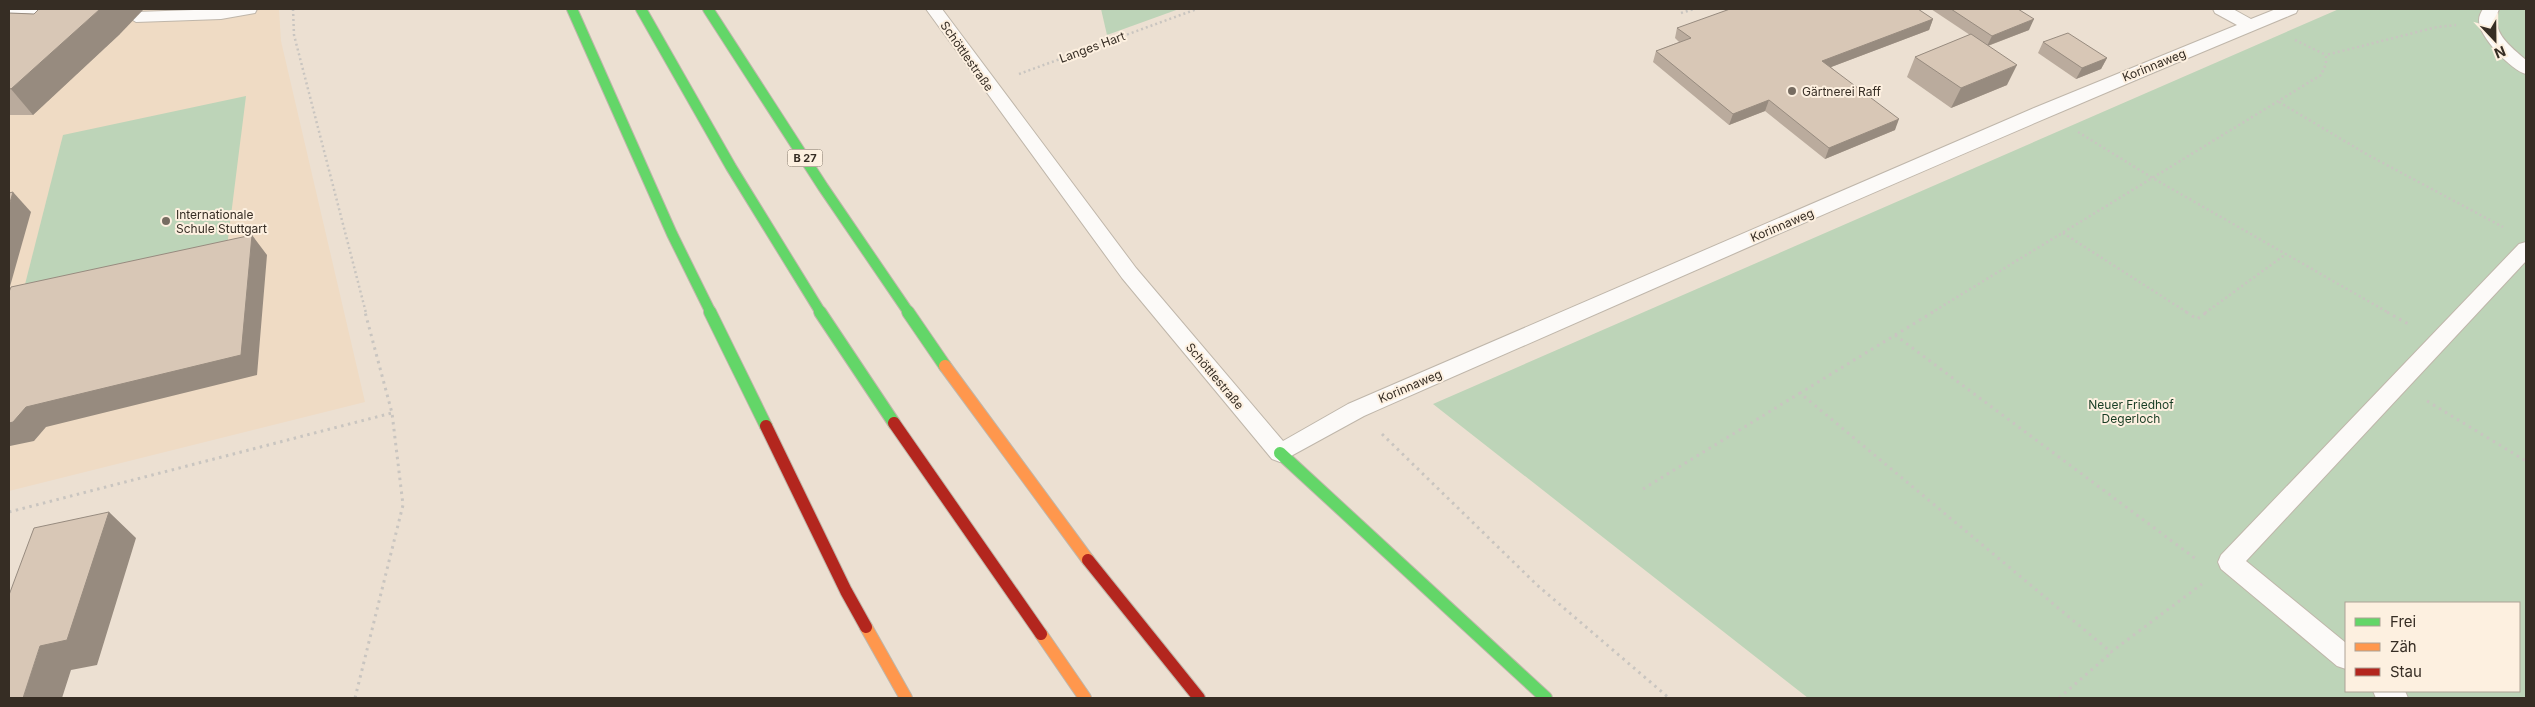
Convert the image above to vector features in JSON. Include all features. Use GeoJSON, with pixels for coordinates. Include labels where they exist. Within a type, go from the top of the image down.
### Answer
{"type":"FeatureCollection","features":[{"type":"Feature","properties":{"kind":"main road"},"geometry":{"type":"LineString","coordinates":[[572,9],[672,234],[846,591],[906,698]]}},
{"type":"Feature","properties":{"kind":"main road"},"geometry":{"type":"LineString","coordinates":[[641,9],[699,114],[839,343],[1085,698]]}},
{"type":"Feature","properties":{"kind":"main road","name":"B 27"},"geometry":{"type":"LineString","coordinates":[[708,9],[903,307],[1138,626],[1199,698]]}},
{"type":"Feature","properties":{"kind":"main road","name":"Schöttlestraße"},"geometry":{"type":"LineString","coordinates":[[1280,453],[1546,698]]}},
{"type":"Feature","properties":{"kind":"lane"},"geometry":{"type":"LineString","coordinates":[[136,17],[220,14],[248,9]]}},
{"type":"Feature","properties":{"kind":"lane","name":"Schöttlestraße"},"geometry":{"type":"LineString","coordinates":[[934,9],[1128,273],[1280,453]]}},
{"type":"Feature","properties":{"kind":"lane"},"geometry":{"type":"LineString","coordinates":[[2222,9],[2251,26]]}},
{"type":"Feature","properties":{"kind":"lane","name":"Korinnaweg"},"geometry":{"type":"LineString","coordinates":[[1280,453],[1356,410],[2040,112],[2290,9]]}},
{"type":"Feature","properties":{"kind":"lane"},"geometry":{"type":"LineString","coordinates":[[2491,9],[2486,19],[2489,30],[2507,52],[2526,69]]}},
{"type":"Feature","properties":{"kind":"lane"},"geometry":{"type":"LineString","coordinates":[[9,12],[79,16]]}},
{"type":"Feature","properties":{"kind":"lane"},"geometry":{"type":"LineString","coordinates":[[2345,657],[2223,568],[2526,249]]}},
{"type":"Feature","properties":{"kind":"path"},"geometry":{"type":"LineString","coordinates":[[293,9],[294,35],[319,138],[392,414],[403,505],[355,698]]}},
{"type":"Feature","properties":{"kind":"path","name":"Langes Hart"},"geometry":{"type":"LineString","coordinates":[[988,85],[1197,9]]}},
{"type":"Feature","properties":{"kind":"path"},"geometry":{"type":"LineString","coordinates":[[1681,13],[1694,9]]}},
{"type":"Feature","properties":{"kind":"path"},"geometry":{"type":"LineString","coordinates":[[1643,489],[2063,233],[2150,177],[2279,102],[2321,75],[2326,64],[2326,55],[2449,24],[2489,30]]}},
{"type":"Feature","properties":{"kind":"path"},"geometry":{"type":"LineString","coordinates":[[2279,102],[2368,155],[2509,230]]}},
{"type":"Feature","properties":{"kind":"path"},"geometry":{"type":"LineString","coordinates":[[2040,112],[2068,125],[2150,177],[2438,342]]}},
{"type":"Feature","properties":{"kind":"path"},"geometry":{"type":"LineString","coordinates":[[2063,233],[2197,319],[2286,254]]}},
{"type":"Feature","properties":{"kind":"path"},"geometry":{"type":"LineString","coordinates":[[1896,335],[2223,568],[2111,652],[2058,698]]}},
{"type":"Feature","properties":{"kind":"path"},"geometry":{"type":"LineString","coordinates":[[2398,383],[2526,461]]}},
{"type":"Feature","properties":{"kind":"path"},"geometry":{"type":"LineString","coordinates":[[1800,393],[2111,652]]}},
{"type":"Feature","properties":{"kind":"path"},"geometry":{"type":"LineString","coordinates":[[1356,410],[1537,585],[1669,698]]}},
{"type":"Feature","properties":{"kind":"path"},"geometry":{"type":"LineString","coordinates":[[9,512],[392,414]]}},
{"type":"Feature","properties":{"kind":"shaded area","name":"Internationale Schule Stuttgart"},"geometry":{"type":"Polygon","coordinates":[[[9,9],[279,9],[281,41],[365,402],[9,491],[9,9]]]}},
{"type":"Feature","properties":{"kind":"green space"},"geometry":{"type":"Polygon","coordinates":[[[1101,9],[1179,9],[1107,35],[1101,9]]]}},
{"type":"Feature","properties":{"kind":"green space","name":"Neuer Friedhof Degerloch"},"geometry":{"type":"Polygon","coordinates":[[[2339,9],[2526,9],[2526,698],[1808,698],[1433,404],[2339,9]]]}},
{"type":"Feature","properties":{"kind":"green space"},"geometry":{"type":"Polygon","coordinates":[[[246,96],[226,255],[20,304],[63,135],[246,96]]]}},
{"type":"Feature","properties":{"kind":"building"},"geometry":{"type":"Polygon","coordinates":[[[39,9],[100,9],[11,89],[9,88],[9,13],[34,14],[39,9]]]}},
{"type":"Feature","properties":{"kind":"building"},"geometry":{"type":"Polygon","coordinates":[[[1730,9],[1918,9],[1933,19],[1822,61],[1899,119],[1829,148],[1769,100],[1733,114],[1656,51],[1691,38],[1677,28],[1730,9]]]}},
{"type":"Feature","properties":{"kind":"building"},"geometry":{"type":"Polygon","coordinates":[[[1951,9],[2018,9],[2034,19],[1992,36],[1951,9]]]}},
{"type":"Feature","properties":{"kind":"building"},"geometry":{"type":"Polygon","coordinates":[[[2068,33],[2107,58],[2082,68],[2043,42],[2068,33]]]}},
{"type":"Feature","properties":{"kind":"building"},"geometry":{"type":"Polygon","coordinates":[[[1971,34],[2017,65],[1961,88],[1915,57],[1971,34]]]}},
{"type":"Feature","properties":{"kind":"building"},"geometry":{"type":"Polygon","coordinates":[[[13,192],[9,206],[9,193],[13,192]]]}},
{"type":"Feature","properties":{"kind":"building","name":"Internationale Schule Stuttgart"},"geometry":{"type":"Polygon","coordinates":[[[252,235],[241,355],[26,407],[13,422],[9,423],[9,292],[11,287],[252,235]]]}},
{"type":"Feature","properties":{"kind":"building"},"geometry":{"type":"Polygon","coordinates":[[[109,512],[67,640],[40,646],[23,698],[9,698],[9,595],[34,528],[109,512]]]}},
{"type":"Feature","properties":{"kind":"traffic: fast"},"geometry":{"type":"LineString","coordinates":[[572,9],[672,234],[766,426]]}},
{"type":"Feature","properties":{"kind":"traffic: fast"},"geometry":{"type":"LineString","coordinates":[[641,9],[700,115],[762,219],[894,423]]}},
{"type":"Feature","properties":{"kind":"traffic: fast"},"geometry":{"type":"LineString","coordinates":[[708,9],[823,187],[945,366]]}},
{"type":"Feature","properties":{"kind":"traffic: fast"},"geometry":{"type":"LineString","coordinates":[[1280,453],[1546,698]]}},
{"type":"Feature","properties":{"kind":"traffic: slow"},"geometry":{"type":"LineString","coordinates":[[945,366],[1088,560]]}},
{"type":"Feature","properties":{"kind":"traffic: slow"},"geometry":{"type":"LineString","coordinates":[[866,627],[906,698]]}},
{"type":"Feature","properties":{"kind":"traffic: slow"},"geometry":{"type":"LineString","coordinates":[[1041,634],[1085,698]]}},
{"type":"Feature","properties":{"kind":"traffic: jam"},"geometry":{"type":"LineString","coordinates":[[894,423],[1041,634]]}},
{"type":"Feature","properties":{"kind":"traffic: jam"},"geometry":{"type":"LineString","coordinates":[[766,426],[846,591],[866,627]]}},
{"type":"Feature","properties":{"kind":"traffic: jam"},"geometry":{"type":"LineString","coordinates":[[1088,560],[1199,698]]}},
{"type":"Feature","properties":{"kind":"place","name":"Gärtnerei Raff"},"geometry":{"type":"Point","coordinates":[1792,91]}},
{"type":"Feature","properties":{"kind":"place","name":"Internationale Schule Stuttgart"},"geometry":{"type":"Point","coordinates":[166,221]}}]}
